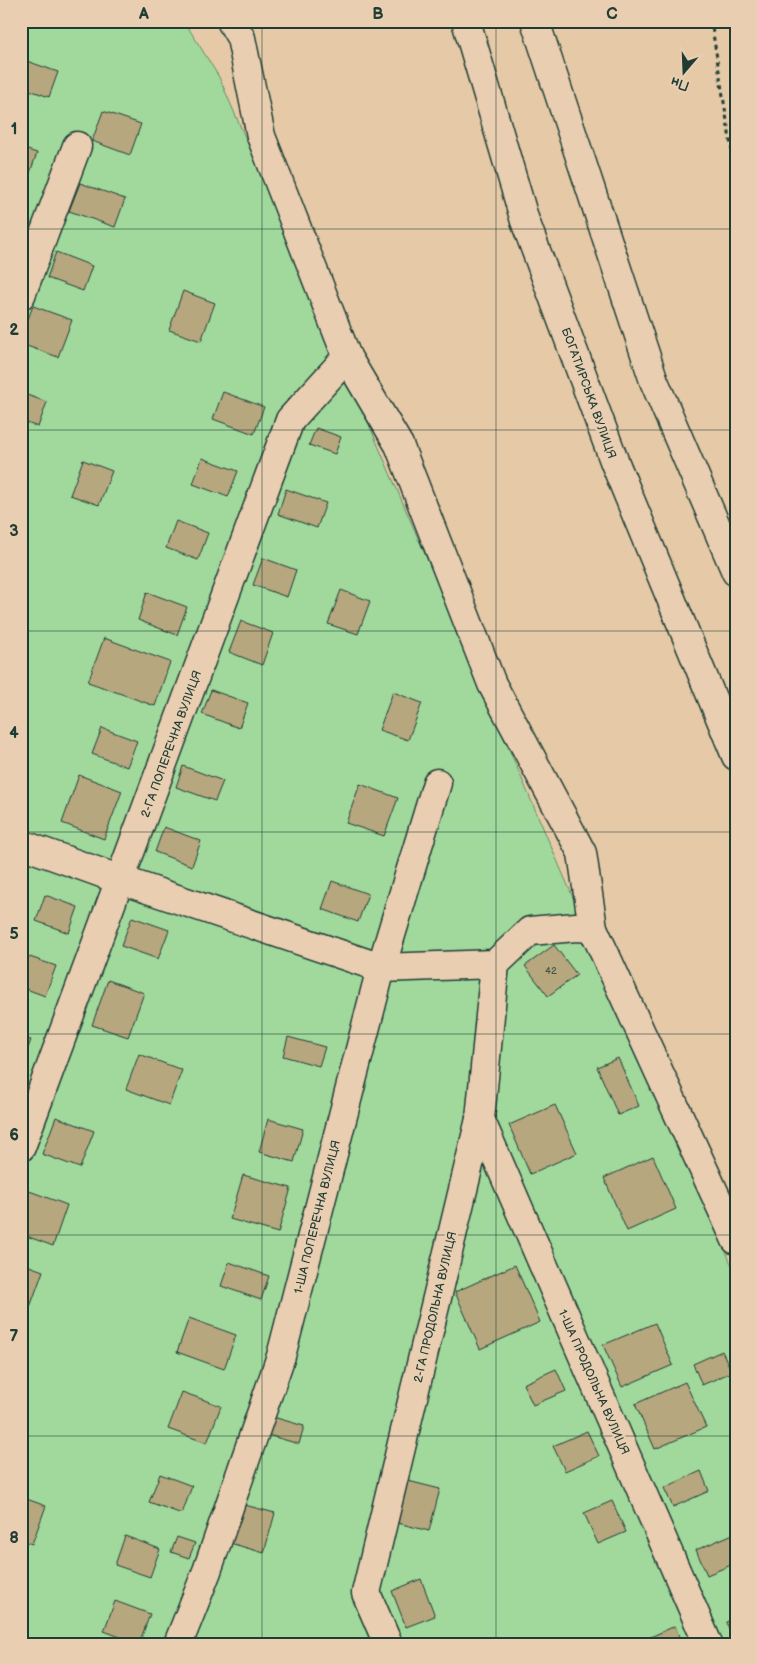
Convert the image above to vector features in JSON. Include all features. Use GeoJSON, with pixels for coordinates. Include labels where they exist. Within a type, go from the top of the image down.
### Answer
{"type":"FeatureCollection","features":[{"type":"Feature","properties":{"kind":"street"},"geometry":{"type":"LineString","coordinates":[[231,21],[241,38],[261,136],[347,356],[399,445],[492,684],[582,853],[594,928],[736,1240]]}},
{"type":"Feature","properties":{"kind":"street","name":"БОГАТИРСЬКА ВУЛИЦЯ"},"geometry":{"type":"LineString","coordinates":[[466,21],[525,221],[615,463],[736,756]]}},
{"type":"Feature","properties":{"kind":"street"},"geometry":{"type":"LineString","coordinates":[[536,21],[654,381],[736,572]]}},
{"type":"Feature","properties":{"kind":"street"},"geometry":{"type":"LineString","coordinates":[[21,295],[77,146]]}},
{"type":"Feature","properties":{"kind":"street","name":"2-ГА ПОПЕРЕЧНА ВУЛИЦЯ"},"geometry":{"type":"LineString","coordinates":[[21,1147],[290,420],[347,356]]}},
{"type":"Feature","properties":{"kind":"street","name":"1-ША ПОПЕРЕЧНА ВУЛИЦЯ"},"geometry":{"type":"LineString","coordinates":[[178,1644],[207,1572],[281,1356],[381,968],[437,784]]}},
{"type":"Feature","properties":{"kind":"street"},"geometry":{"type":"LineString","coordinates":[[21,844],[381,968],[495,964],[530,932],[576,927],[594,928]]}},
{"type":"Feature","properties":{"kind":"street","name":"2-ГА ПРОДОЛЬНА ВУЛИЦЯ"},"geometry":{"type":"LineString","coordinates":[[388,1644],[366,1593],[480,1120],[495,964]]}},
{"type":"Feature","properties":{"kind":"street","name":"1-ША ПРОДОЛЬНА ВУЛИЦЯ"},"geometry":{"type":"LineString","coordinates":[[480,1120],[708,1644]]}},
{"type":"Feature","properties":{"kind":"path"},"geometry":{"type":"LineString","coordinates":[[711,21],[736,177]]}},
{"type":"Feature","properties":{"kind":"green space"},"geometry":{"type":"Polygon","coordinates":[[[21,21],[184,21],[219,77],[736,1275],[736,1644],[21,1644],[21,21]]]}},
{"type":"Feature","properties":{"kind":"building"},"geometry":{"type":"Polygon","coordinates":[[[68,21],[89,21],[87,28],[68,21]]]}},
{"type":"Feature","properties":{"kind":"building"},"geometry":{"type":"Polygon","coordinates":[[[24,60],[58,72],[49,97],[21,87],[21,66],[24,60]]]}},
{"type":"Feature","properties":{"kind":"building"},"geometry":{"type":"Polygon","coordinates":[[[103,111],[141,124],[130,155],[92,141],[103,111]]]}},
{"type":"Feature","properties":{"kind":"building"},"geometry":{"type":"Polygon","coordinates":[[[21,148],[37,153],[27,181],[21,179],[21,148]]]}},
{"type":"Feature","properties":{"kind":"building"},"geometry":{"type":"Polygon","coordinates":[[[80,183],[125,199],[115,227],[69,211],[80,183]]]}},
{"type":"Feature","properties":{"kind":"building"},"geometry":{"type":"Polygon","coordinates":[[[56,252],[92,266],[83,291],[47,278],[56,252]]]}},
{"type":"Feature","properties":{"kind":"building"},"geometry":{"type":"Polygon","coordinates":[[[183,291],[215,303],[201,341],[169,330],[183,291]]]}},
{"type":"Feature","properties":{"kind":"building"},"geometry":{"type":"Polygon","coordinates":[[[33,306],[72,320],[58,357],[21,344],[21,337],[33,306]]]}},
{"type":"Feature","properties":{"kind":"building"},"geometry":{"type":"Polygon","coordinates":[[[223,392],[264,407],[254,434],[213,419],[223,392]]]}},
{"type":"Feature","properties":{"kind":"building"},"geometry":{"type":"Polygon","coordinates":[[[21,393],[47,402],[38,427],[21,421],[21,393]]]}},
{"type":"Feature","properties":{"kind":"building"},"geometry":{"type":"Polygon","coordinates":[[[316,428],[341,437],[335,454],[309,445],[316,428]]]}},
{"type":"Feature","properties":{"kind":"building"},"geometry":{"type":"Polygon","coordinates":[[[202,458],[238,471],[228,497],[193,484],[202,458]]]}},
{"type":"Feature","properties":{"kind":"building"},"geometry":{"type":"Polygon","coordinates":[[[83,460],[112,471],[99,505],[70,495],[83,460]]]}},
{"type":"Feature","properties":{"kind":"building"},"geometry":{"type":"Polygon","coordinates":[[[286,489],[326,503],[317,528],[278,514],[286,489]]]}},
{"type":"Feature","properties":{"kind":"building"},"geometry":{"type":"Polygon","coordinates":[[[176,521],[208,533],[198,560],[166,548],[176,521]]]}},
{"type":"Feature","properties":{"kind":"building"},"geometry":{"type":"Polygon","coordinates":[[[263,558],[296,570],[287,597],[253,585],[263,558]]]}},
{"type":"Feature","properties":{"kind":"building"},"geometry":{"type":"Polygon","coordinates":[[[341,590],[370,601],[358,634],[328,624],[341,590]]]}},
{"type":"Feature","properties":{"kind":"building"},"geometry":{"type":"Polygon","coordinates":[[[147,592],[187,607],[177,635],[138,620],[147,592]]]}},
{"type":"Feature","properties":{"kind":"building"},"geometry":{"type":"Polygon","coordinates":[[[241,621],[273,633],[262,665],[229,652],[241,621]]]}},
{"type":"Feature","properties":{"kind":"building"},"geometry":{"type":"Polygon","coordinates":[[[104,638],[170,662],[155,706],[88,682],[104,638]]]}},
{"type":"Feature","properties":{"kind":"building"},"geometry":{"type":"Polygon","coordinates":[[[211,690],[248,703],[239,728],[202,714],[211,690]]]}},
{"type":"Feature","properties":{"kind":"building"},"geometry":{"type":"Polygon","coordinates":[[[393,692],[422,703],[408,740],[379,730],[393,692]]]}},
{"type":"Feature","properties":{"kind":"building"},"geometry":{"type":"Polygon","coordinates":[[[102,728],[137,741],[127,767],[92,754],[102,728]]]}},
{"type":"Feature","properties":{"kind":"building"},"geometry":{"type":"Polygon","coordinates":[[[183,766],[223,781],[215,801],[176,787],[183,766]]]}},
{"type":"Feature","properties":{"kind":"building"},"geometry":{"type":"Polygon","coordinates":[[[79,775],[122,791],[104,839],[62,823],[79,775]]]}},
{"type":"Feature","properties":{"kind":"building"},"geometry":{"type":"Polygon","coordinates":[[[360,784],[398,798],[384,836],[346,823],[360,784]]]}},
{"type":"Feature","properties":{"kind":"building"},"geometry":{"type":"Polygon","coordinates":[[[164,827],[201,841],[192,866],[155,852],[164,827]]]}},
{"type":"Feature","properties":{"kind":"building"},"geometry":{"type":"Polygon","coordinates":[[[332,881],[368,894],[358,922],[322,909],[332,881]]]}},
{"type":"Feature","properties":{"kind":"building"},"geometry":{"type":"Polygon","coordinates":[[[45,895],[78,907],[69,933],[36,921],[45,895]]]}},
{"type":"Feature","properties":{"kind":"building"},"geometry":{"type":"Polygon","coordinates":[[[132,917],[169,930],[158,959],[121,946],[132,917]]]}},
{"type":"Feature","properties":{"kind":"building"},"geometry":{"type":"Polygon","coordinates":[[[554,945],[577,975],[548,996],[525,966],[554,945]]]}},
{"type":"Feature","properties":{"kind":"building"},"geometry":{"type":"Polygon","coordinates":[[[21,954],[56,966],[45,996],[21,987],[21,954]]]}},
{"type":"Feature","properties":{"kind":"building"},"geometry":{"type":"Polygon","coordinates":[[[108,980],[144,993],[128,1037],[92,1025],[108,980]]]}},
{"type":"Feature","properties":{"kind":"building"},"geometry":{"type":"Polygon","coordinates":[[[21,1037],[31,1040],[21,1067],[21,1037]]]}},
{"type":"Feature","properties":{"kind":"building"},"geometry":{"type":"Polygon","coordinates":[[[288,1037],[325,1047],[319,1066],[283,1056],[288,1037]]]}},
{"type":"Feature","properties":{"kind":"building"},"geometry":{"type":"Polygon","coordinates":[[[139,1054],[182,1070],[169,1105],[126,1089],[139,1054]]]}},
{"type":"Feature","properties":{"kind":"building"},"geometry":{"type":"Polygon","coordinates":[[[618,1058],[639,1106],[618,1115],[597,1067],[618,1058]]]}},
{"type":"Feature","properties":{"kind":"building"},"geometry":{"type":"Polygon","coordinates":[[[555,1105],[577,1153],[530,1174],[509,1125],[555,1105]]]}},
{"type":"Feature","properties":{"kind":"building"},"geometry":{"type":"Polygon","coordinates":[[[56,1117],[94,1131],[80,1168],[42,1154],[56,1117]]]}},
{"type":"Feature","properties":{"kind":"building"},"geometry":{"type":"Polygon","coordinates":[[[268,1119],[303,1129],[294,1162],[259,1152],[268,1119]]]}},
{"type":"Feature","properties":{"kind":"building"},"geometry":{"type":"Polygon","coordinates":[[[653,1156],[676,1209],[627,1231],[604,1178],[653,1156]]]}},
{"type":"Feature","properties":{"kind":"building"},"geometry":{"type":"Polygon","coordinates":[[[243,1175],[291,1188],[278,1233],[230,1219],[243,1175]]]}},
{"type":"Feature","properties":{"kind":"building"},"geometry":{"type":"Polygon","coordinates":[[[24,1189],[67,1205],[53,1246],[21,1234],[21,1197],[24,1189]]]}},
{"type":"Feature","properties":{"kind":"building"},"geometry":{"type":"Polygon","coordinates":[[[229,1262],[269,1276],[261,1300],[221,1286],[229,1262]]]}},
{"type":"Feature","properties":{"kind":"building"},"geometry":{"type":"Polygon","coordinates":[[[21,1263],[43,1271],[29,1310],[21,1307],[21,1263]]]}},
{"type":"Feature","properties":{"kind":"building"},"geometry":{"type":"Polygon","coordinates":[[[515,1265],[540,1322],[480,1349],[455,1292],[515,1265]]]}},
{"type":"Feature","properties":{"kind":"building"},"geometry":{"type":"Polygon","coordinates":[[[189,1318],[236,1335],[224,1369],[177,1352],[189,1318]]]}},
{"type":"Feature","properties":{"kind":"building"},"geometry":{"type":"Polygon","coordinates":[[[655,1323],[673,1365],[622,1387],[603,1345],[655,1323]]]}},
{"type":"Feature","properties":{"kind":"building"},"geometry":{"type":"Polygon","coordinates":[[[722,1351],[732,1372],[702,1385],[693,1364],[722,1351]]]}},
{"type":"Feature","properties":{"kind":"building"},"geometry":{"type":"Polygon","coordinates":[[[556,1369],[566,1391],[533,1405],[523,1384],[556,1369]]]}},
{"type":"Feature","properties":{"kind":"building"},"geometry":{"type":"Polygon","coordinates":[[[685,1382],[706,1427],[655,1449],[635,1404],[685,1382]]]}},
{"type":"Feature","properties":{"kind":"building"},"geometry":{"type":"Polygon","coordinates":[[[182,1392],[221,1406],[207,1443],[168,1429],[182,1392]]]}},
{"type":"Feature","properties":{"kind":"building"},"geometry":{"type":"Polygon","coordinates":[[[273,1417],[304,1426],[299,1444],[268,1435],[273,1417]]]}},
{"type":"Feature","properties":{"kind":"building"},"geometry":{"type":"Polygon","coordinates":[[[587,1431],[599,1456],[565,1471],[553,1446],[587,1431]]]}},
{"type":"Feature","properties":{"kind":"building"},"geometry":{"type":"Polygon","coordinates":[[[701,1471],[709,1491],[673,1507],[664,1488],[701,1471]]]}},
{"type":"Feature","properties":{"kind":"building"},"geometry":{"type":"Polygon","coordinates":[[[160,1474],[192,1486],[182,1514],[149,1502],[160,1474]]]}},
{"type":"Feature","properties":{"kind":"building"},"geometry":{"type":"Polygon","coordinates":[[[400,1479],[440,1489],[429,1531],[390,1521],[400,1479]]]}},
{"type":"Feature","properties":{"kind":"building"},"geometry":{"type":"Polygon","coordinates":[[[21,1497],[46,1506],[32,1544],[21,1540],[21,1497]]]}},
{"type":"Feature","properties":{"kind":"building"},"geometry":{"type":"Polygon","coordinates":[[[612,1501],[626,1532],[598,1544],[584,1513],[612,1501]]]}},
{"type":"Feature","properties":{"kind":"building"},"geometry":{"type":"Polygon","coordinates":[[[241,1504],[275,1513],[264,1553],[230,1543],[241,1504]]]}},
{"type":"Feature","properties":{"kind":"building"},"geometry":{"type":"Polygon","coordinates":[[[733,1534],[736,1540],[736,1563],[707,1575],[696,1550],[733,1534]]]}},
{"type":"Feature","properties":{"kind":"building"},"geometry":{"type":"Polygon","coordinates":[[[125,1536],[160,1549],[150,1577],[115,1565],[125,1536]]]}},
{"type":"Feature","properties":{"kind":"building"},"geometry":{"type":"Polygon","coordinates":[[[177,1537],[195,1543],[189,1558],[171,1552],[177,1537]]]}},
{"type":"Feature","properties":{"kind":"building"},"geometry":{"type":"Polygon","coordinates":[[[421,1579],[435,1616],[406,1627],[392,1591],[421,1579]]]}},
{"type":"Feature","properties":{"kind":"building"},"geometry":{"type":"Polygon","coordinates":[[[115,1601],[150,1614],[139,1644],[104,1631],[115,1601]]]}},
{"type":"Feature","properties":{"kind":"building"},"geometry":{"type":"Polygon","coordinates":[[[736,1618],[736,1641],[735,1642],[726,1622],[736,1618]]]}},
{"type":"Feature","properties":{"kind":"building"},"geometry":{"type":"Polygon","coordinates":[[[675,1626],[682,1644],[648,1644],[646,1639],[675,1626]]]}}]}
